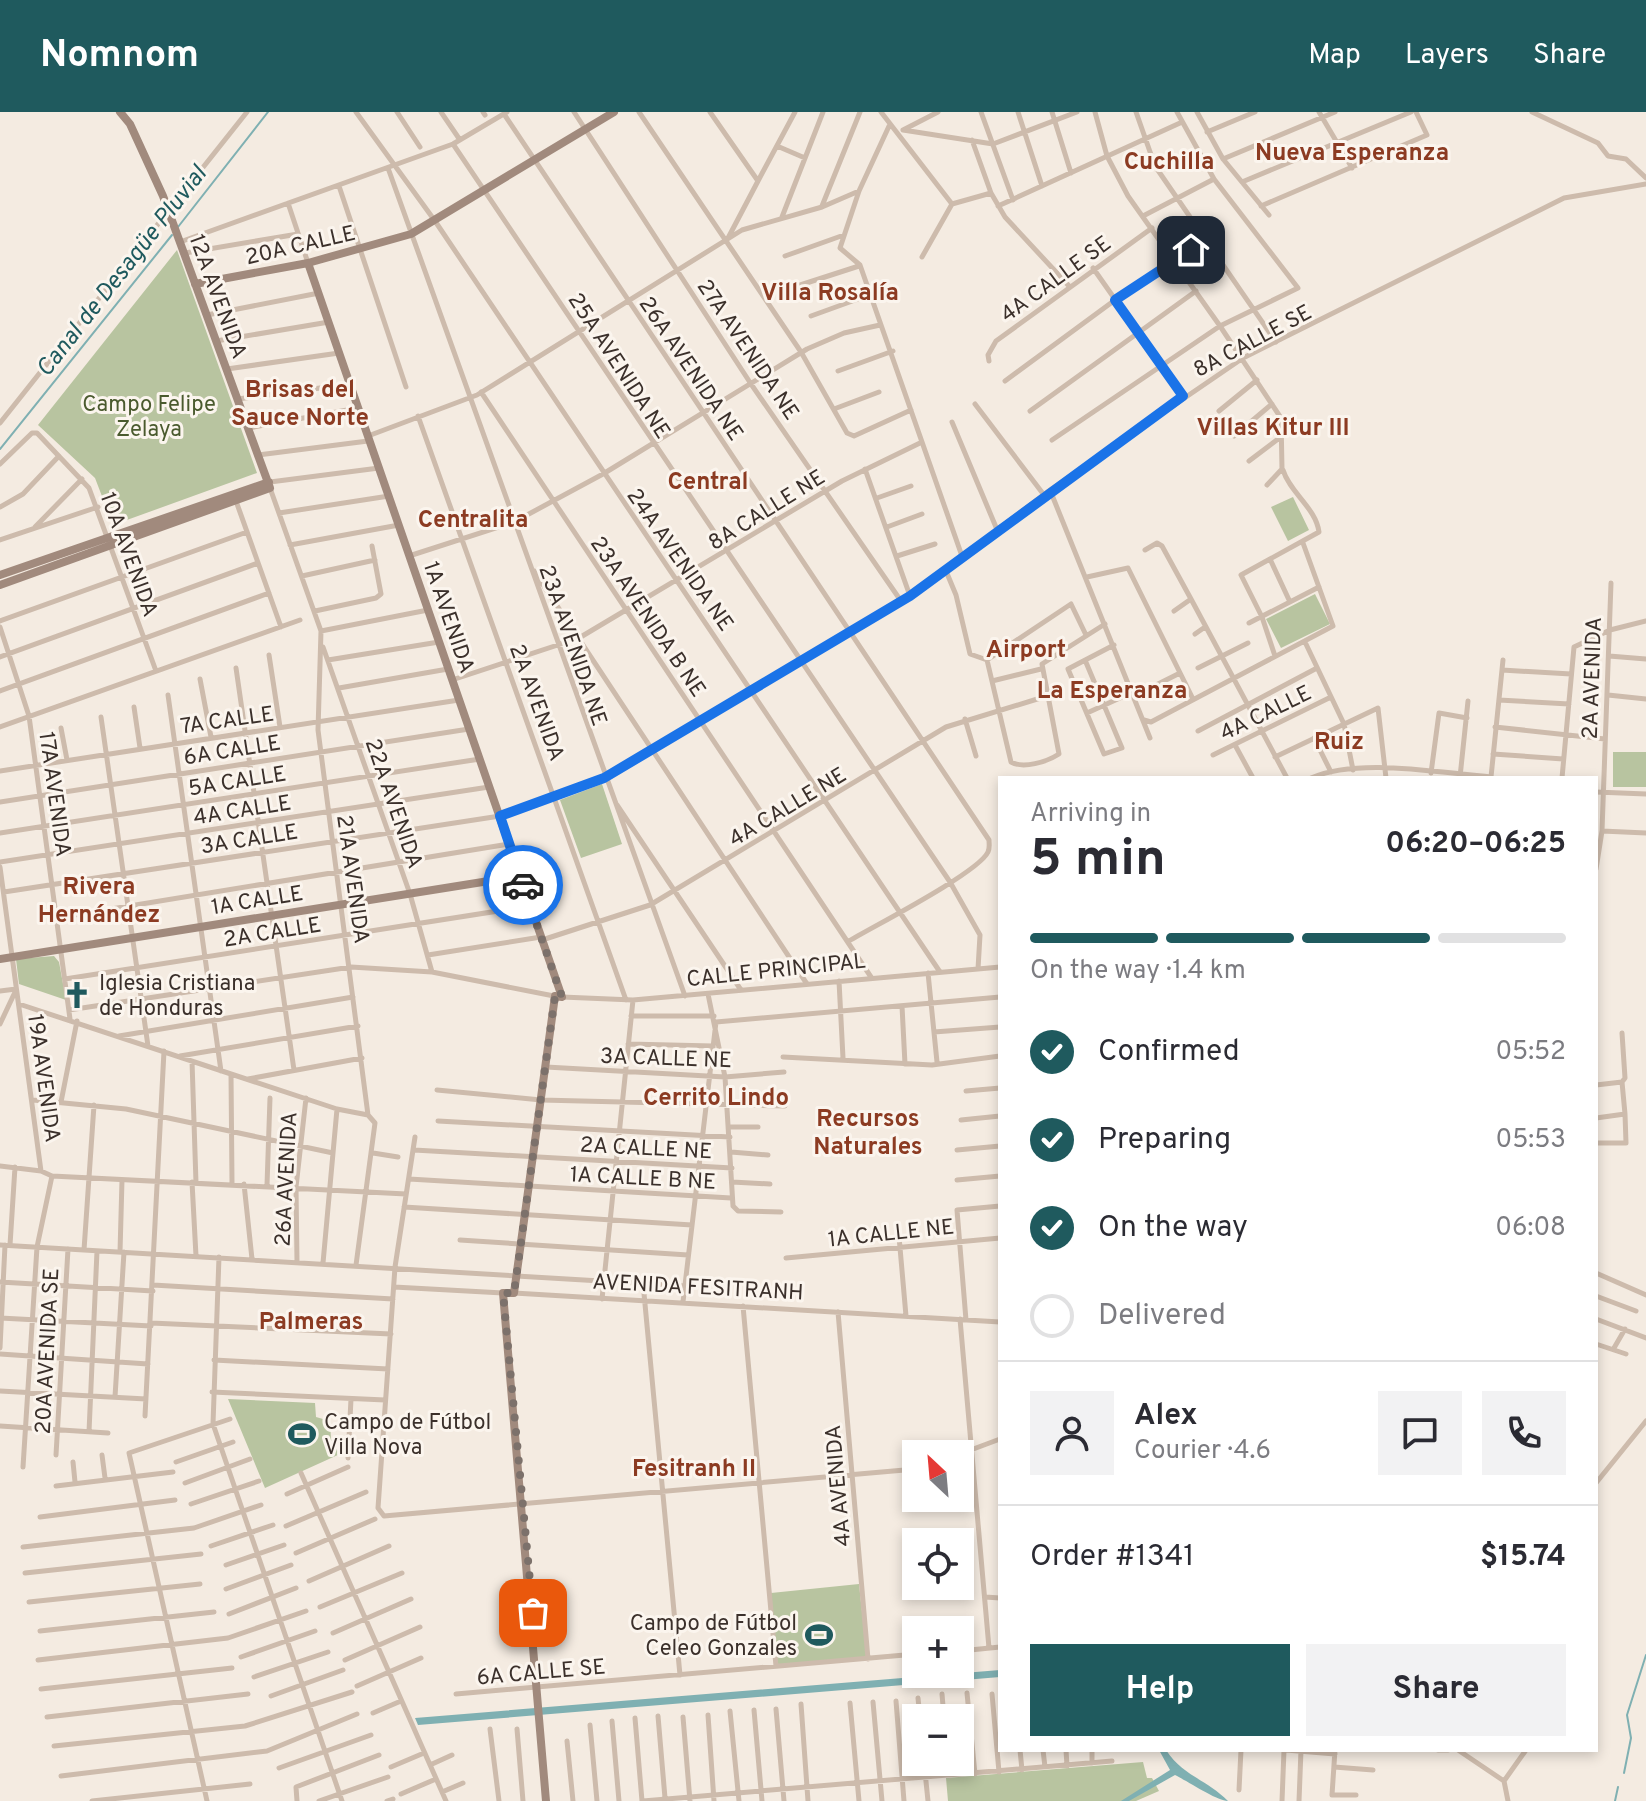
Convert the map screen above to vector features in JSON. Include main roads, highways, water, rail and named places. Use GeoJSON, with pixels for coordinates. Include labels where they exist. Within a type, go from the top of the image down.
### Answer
{"type":"FeatureCollection","features":[{"type":"Feature","properties":{"kind":"water"},"geometry":{"type":"Polygon","coordinates":[[[998,1670],[998,1677],[974,1679],[974,1672],[998,1670]]]}},
{"type":"Feature","properties":{"kind":"water"},"geometry":{"type":"Polygon","coordinates":[[[902,1678],[902,1685],[418,1725],[415,1718],[902,1678]]]}},
{"type":"Feature","properties":{"kind":"water"},"geometry":{"type":"Polygon","coordinates":[[[1160,1752],[1168,1752],[1187,1772],[1228,1801],[1210,1795],[1175,1775],[1129,1801],[1121,1801],[1170,1770],[1160,1752]]]}},
{"type":"Feature","properties":{"kind":"waterway","name":"Canal de Desagüe Pluvial"},"geometry":{"type":"LineString","coordinates":[[178,227],[268,112]]}},
{"type":"Feature","properties":{"kind":"waterway","name":"Canal de Desagüe Pluvial"},"geometry":{"type":"LineString","coordinates":[[0,449],[172,235]]}},
{"type":"Feature","properties":{"kind":"waterway"},"geometry":{"type":"LineString","coordinates":[[1624,1773],[1631,1738],[1627,1715],[1646,1655]]}},
{"type":"Feature","properties":{"kind":"waterway"},"geometry":{"type":"LineString","coordinates":[[1615,1801],[1618,1787]]}},
{"type":"Feature","properties":{"kind":"place","name":"Iglesia Cristiana de Honduras"},"geometry":{"type":"Point","coordinates":[77,995]}},
{"type":"Feature","properties":{"kind":"place","name":"Campo de Fútbol Villa Nova"},"geometry":{"type":"Point","coordinates":[302,1434]}},
{"type":"Feature","properties":{"kind":"place","name":"Campo de Fútbol Celeo Gonzales"},"geometry":{"type":"Point","coordinates":[819,1635]}},
{"type":"Feature","properties":{"kind":"district","name":"Nueva Esperanza"},"geometry":{"type":"Point","coordinates":[1352,152]}},
{"type":"Feature","properties":{"kind":"district","name":"Cuchilla"},"geometry":{"type":"Point","coordinates":[1169,161]}},
{"type":"Feature","properties":{"kind":"district","name":"Villa Rosalía"},"geometry":{"type":"Point","coordinates":[830,292]}},
{"type":"Feature","properties":{"kind":"district","name":"Brisas del Sauce Norte"},"geometry":{"type":"Point","coordinates":[300,403]}},
{"type":"Feature","properties":{"kind":"district","name":"Villas Kitur III"},"geometry":{"type":"Point","coordinates":[1273,427]}},
{"type":"Feature","properties":{"kind":"district","name":"Central"},"geometry":{"type":"Point","coordinates":[708,481]}},
{"type":"Feature","properties":{"kind":"district","name":"Centralita"},"geometry":{"type":"Point","coordinates":[473,519]}},
{"type":"Feature","properties":{"kind":"district","name":"Airport"},"geometry":{"type":"Point","coordinates":[1026,649]}},
{"type":"Feature","properties":{"kind":"district","name":"La Esperanza"},"geometry":{"type":"Point","coordinates":[1112,690]}},
{"type":"Feature","properties":{"kind":"district","name":"Ruiz"},"geometry":{"type":"Point","coordinates":[1339,741]}},
{"type":"Feature","properties":{"kind":"district","name":"Rivera Hernández"},"geometry":{"type":"Point","coordinates":[99,900]}},
{"type":"Feature","properties":{"kind":"district","name":"Cerrito Lindo"},"geometry":{"type":"Point","coordinates":[716,1097]}},
{"type":"Feature","properties":{"kind":"district","name":"Recursos Naturales"},"geometry":{"type":"Point","coordinates":[868,1132]}},
{"type":"Feature","properties":{"kind":"district","name":"Palmeras"},"geometry":{"type":"Point","coordinates":[311,1321]}},
{"type":"Feature","properties":{"kind":"district","name":"Fesitranh II"},"geometry":{"type":"Point","coordinates":[694,1468]}},
{"type":"Feature","properties":{"kind":"park label","name":"Campo Felipe Zelaya"},"geometry":{"type":"Point","coordinates":[149,416]}}]}
